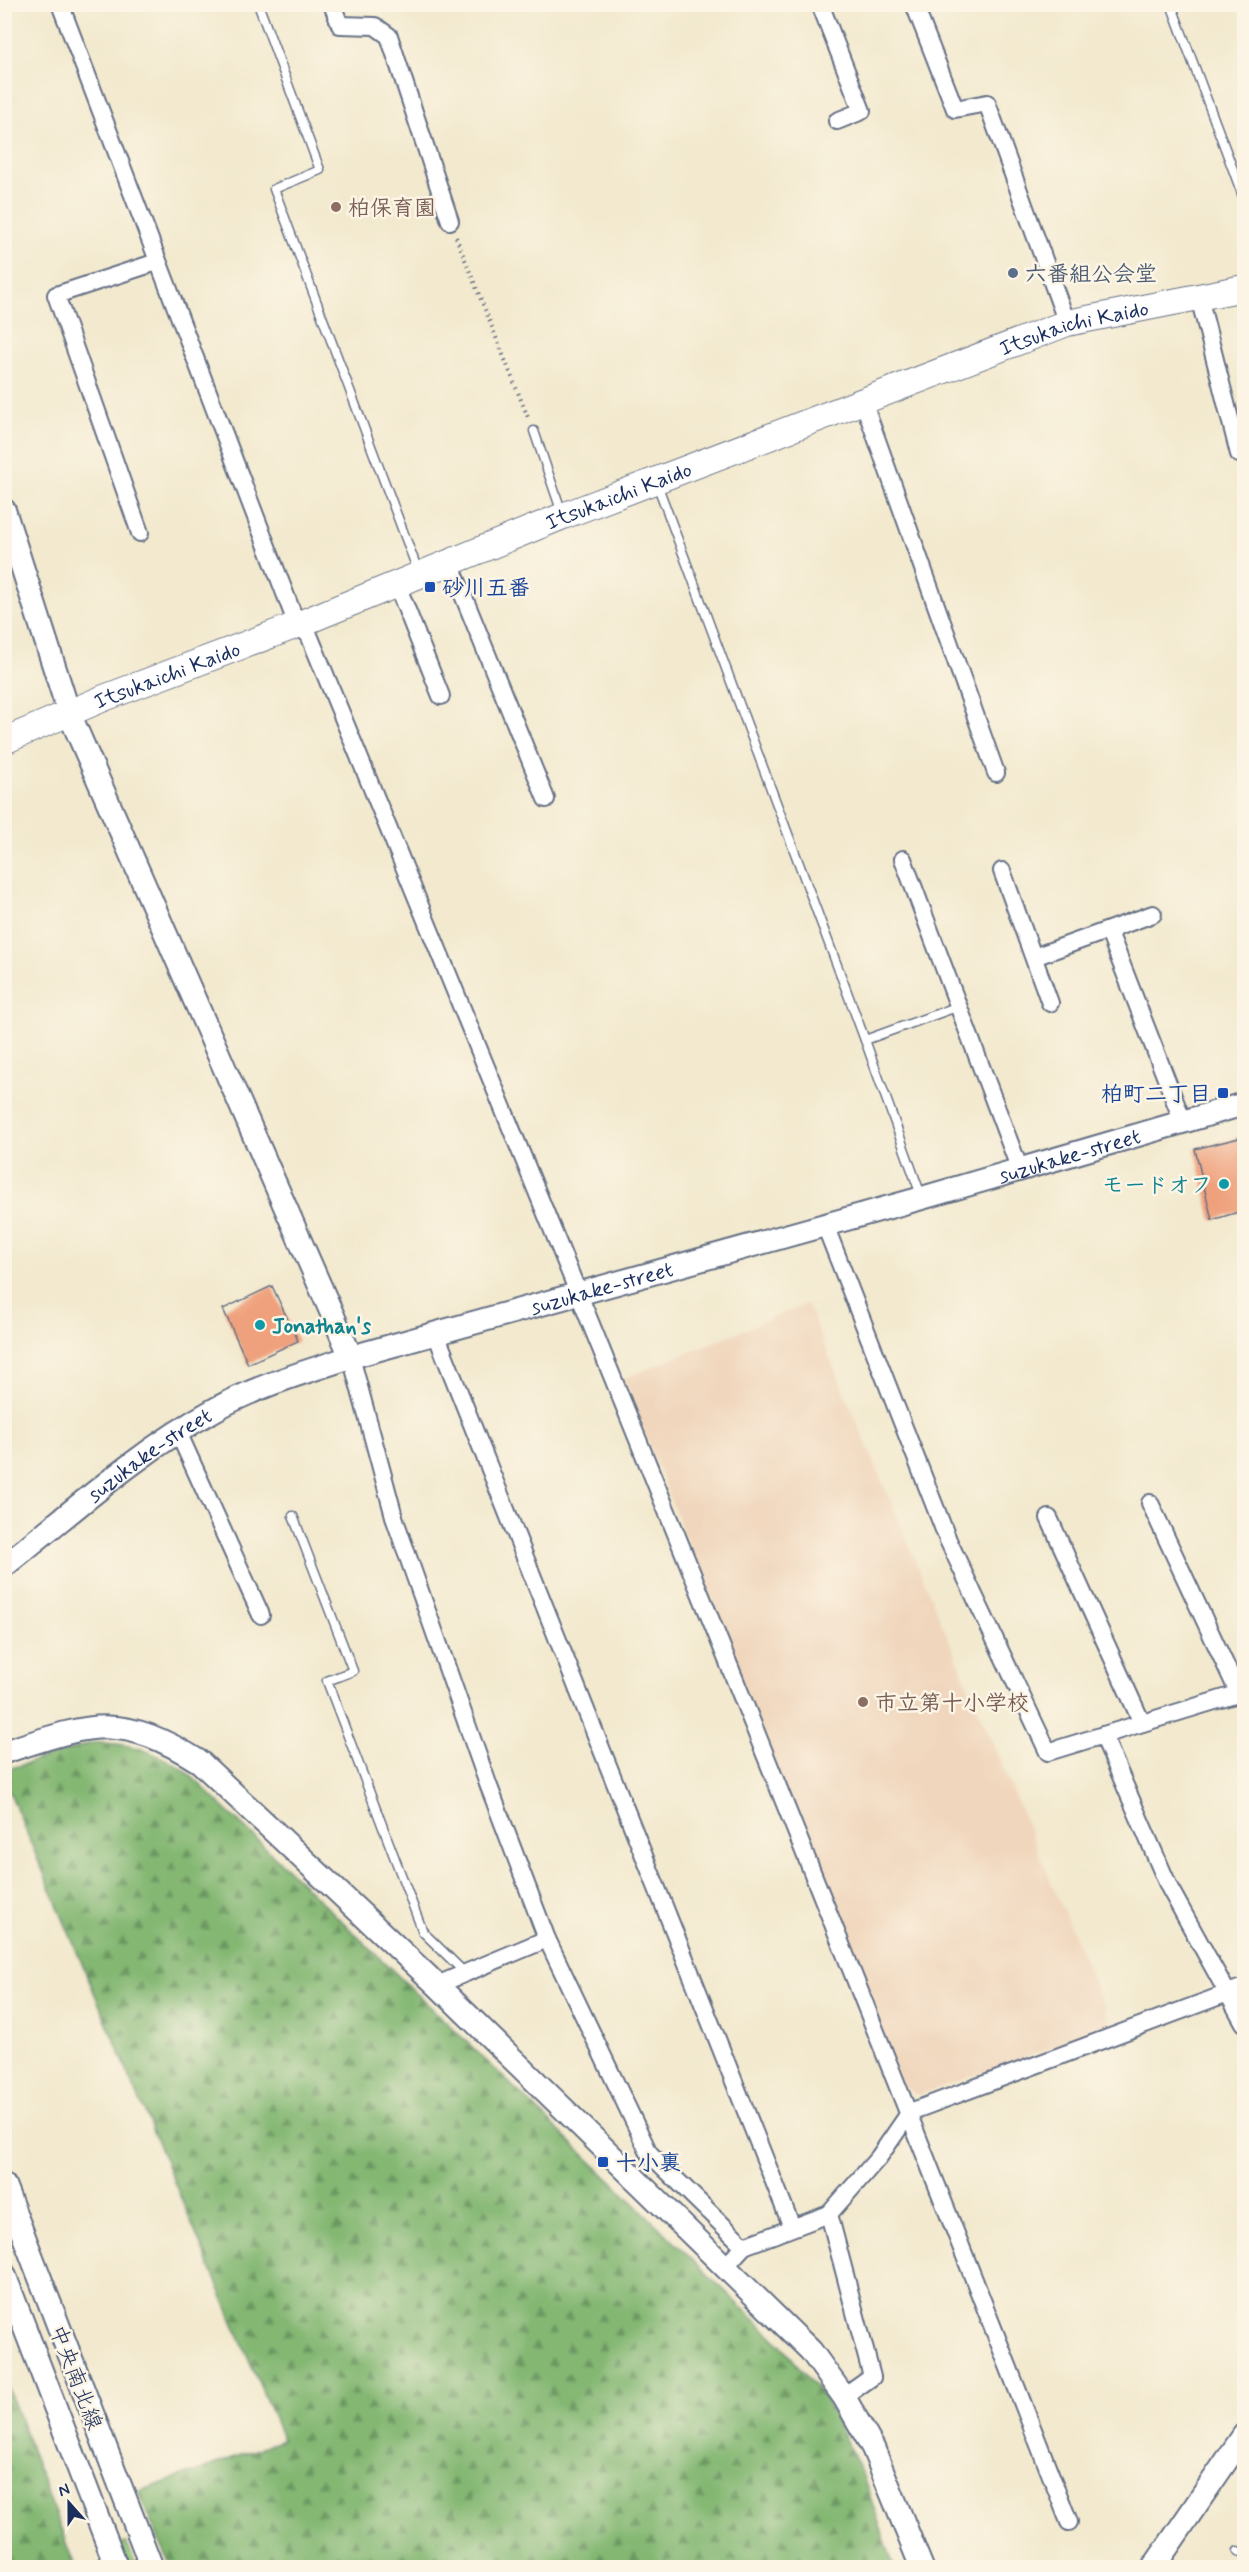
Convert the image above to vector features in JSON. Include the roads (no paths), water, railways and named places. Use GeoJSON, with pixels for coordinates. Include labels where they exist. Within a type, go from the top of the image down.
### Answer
{"type":"FeatureCollection","features":[{"type":"Feature","properties":{"kind":"main road","name":"Itsukaichi Kaido"},"geometry":{"type":"LineString","coordinates":[[4,741],[563,516],[1067,323],[1245,288]]}},
{"type":"Feature","properties":{"kind":"street"},"geometry":{"type":"LineString","coordinates":[[60,4],[297,625],[309,635],[580,1294],[768,1765],[910,2112],[1070,2522]]}},
{"type":"Feature","properties":{"kind":"street"},"geometry":{"type":"LineString","coordinates":[[332,4],[340,25],[375,26],[389,36],[450,221]]}},
{"type":"Feature","properties":{"kind":"street"},"geometry":{"type":"LineString","coordinates":[[820,4],[862,111],[837,121]]}},
{"type":"Feature","properties":{"kind":"street"},"geometry":{"type":"LineString","coordinates":[[914,4],[955,109],[987,102],[1067,323]]}},
{"type":"Feature","properties":{"kind":"street"},"geometry":{"type":"LineString","coordinates":[[140,533],[56,295],[157,262]]}},
{"type":"Feature","properties":{"kind":"street"},"geometry":{"type":"LineString","coordinates":[[1198,297],[1236,454]]}},
{"type":"Feature","properties":{"kind":"street"},"geometry":{"type":"LineString","coordinates":[[863,401],[996,773]]}},
{"type":"Feature","properties":{"kind":"street"},"geometry":{"type":"LineString","coordinates":[[4,510],[69,713],[351,1357],[395,1520],[488,1784],[548,1939],[649,2153],[744,2246]]}},
{"type":"Feature","properties":{"kind":"street"},"geometry":{"type":"LineString","coordinates":[[450,563],[546,799]]}},
{"type":"Feature","properties":{"kind":"street"},"geometry":{"type":"LineString","coordinates":[[408,580],[441,696]]}},
{"type":"Feature","properties":{"kind":"street"},"geometry":{"type":"LineString","coordinates":[[903,859],[1020,1170]]}},
{"type":"Feature","properties":{"kind":"street"},"geometry":{"type":"LineString","coordinates":[[1002,872],[1050,1003]]}},
{"type":"Feature","properties":{"kind":"street"},"geometry":{"type":"LineString","coordinates":[[1034,957],[1153,914]]}},
{"type":"Feature","properties":{"kind":"street"},"geometry":{"type":"LineString","coordinates":[[1108,932],[1183,1122]]}},
{"type":"Feature","properties":{"kind":"street","name":"suzukake-street"},"geometry":{"type":"LineString","coordinates":[[4,1566],[126,1468],[215,1409],[252,1392],[351,1357],[922,1198],[1245,1104]]}},
{"type":"Feature","properties":{"kind":"street"},"geometry":{"type":"LineString","coordinates":[[825,1225],[948,1540],[1048,1752],[1242,1693],[1150,1503]]}},
{"type":"Feature","properties":{"kind":"street"},"geometry":{"type":"LineString","coordinates":[[436,1334],[792,2227]]}},
{"type":"Feature","properties":{"kind":"street"},"geometry":{"type":"LineString","coordinates":[[178,1432],[261,1614]]}},
{"type":"Feature","properties":{"kind":"street"},"geometry":{"type":"LineString","coordinates":[[1049,1518],[1142,1723]]}},
{"type":"Feature","properties":{"kind":"street"},"geometry":{"type":"LineString","coordinates":[[4,1752],[79,1729],[107,1726],[139,1730],[167,1741],[200,1762],[437,1985],[811,2351],[844,2397],[873,2448],[921,2568]]}},
{"type":"Feature","properties":{"kind":"street"},"geometry":{"type":"LineString","coordinates":[[1104,1735],[1169,1887],[1245,2023]]}},
{"type":"Feature","properties":{"kind":"street"},"geometry":{"type":"LineString","coordinates":[[437,1985],[548,1939]]}},
{"type":"Feature","properties":{"kind":"street"},"geometry":{"type":"LineString","coordinates":[[725,2267],[744,2246],[830,2214],[879,2157],[910,2112],[1245,1987]]}},
{"type":"Feature","properties":{"kind":"street","name":"中央南北線"},"geometry":{"type":"LineString","coordinates":[[4,2185],[152,2568]]}},
{"type":"Feature","properties":{"kind":"street"},"geometry":{"type":"LineString","coordinates":[[830,2214],[872,2377],[844,2397]]}},
{"type":"Feature","properties":{"kind":"street","name":"中央南北線"},"geometry":{"type":"LineString","coordinates":[[4,2274],[117,2568]]}},
{"type":"Feature","properties":{"kind":"street"},"geometry":{"type":"LineString","coordinates":[[1153,2568],[1245,2434]]}},
{"type":"Feature","properties":{"kind":"lane"},"geometry":{"type":"LineString","coordinates":[[258,4],[320,170],[274,189],[408,580]]}},
{"type":"Feature","properties":{"kind":"lane"},"geometry":{"type":"LineString","coordinates":[[1171,4],[1245,199]]}},
{"type":"Feature","properties":{"kind":"lane"},"geometry":{"type":"LineString","coordinates":[[534,431],[563,516]]}},
{"type":"Feature","properties":{"kind":"lane"},"geometry":{"type":"LineString","coordinates":[[656,481],[922,1198]]}},
{"type":"Feature","properties":{"kind":"lane"},"geometry":{"type":"LineString","coordinates":[[865,1040],[959,1006]]}},
{"type":"Feature","properties":{"kind":"lane"},"geometry":{"type":"LineString","coordinates":[[292,1516],[353,1671],[327,1681],[335,1703],[423,1932],[465,1973]]}},
{"type":"Feature","properties":{"kind":"place","name":"柏保育園"},"geometry":{"type":"Point","coordinates":[336,207]}},
{"type":"Feature","properties":{"kind":"place","name":"六番組公会堂"},"geometry":{"type":"Point","coordinates":[1013,273]}},
{"type":"Feature","properties":{"kind":"place","name":"砂川五番"},"geometry":{"type":"Point","coordinates":[430,587]}},
{"type":"Feature","properties":{"kind":"place","name":"柏町二丁目"},"geometry":{"type":"Point","coordinates":[1223,1093]}},
{"type":"Feature","properties":{"kind":"place","name":"モードオフ"},"geometry":{"type":"Point","coordinates":[1224,1184]}},
{"type":"Feature","properties":{"kind":"place","name":"Jonathan's"},"geometry":{"type":"Point","coordinates":[260,1325]}},
{"type":"Feature","properties":{"kind":"place","name":"市立第十小学校"},"geometry":{"type":"Point","coordinates":[863,1702]}},
{"type":"Feature","properties":{"kind":"place","name":"十小裏"},"geometry":{"type":"Point","coordinates":[603,2162]}}]}
